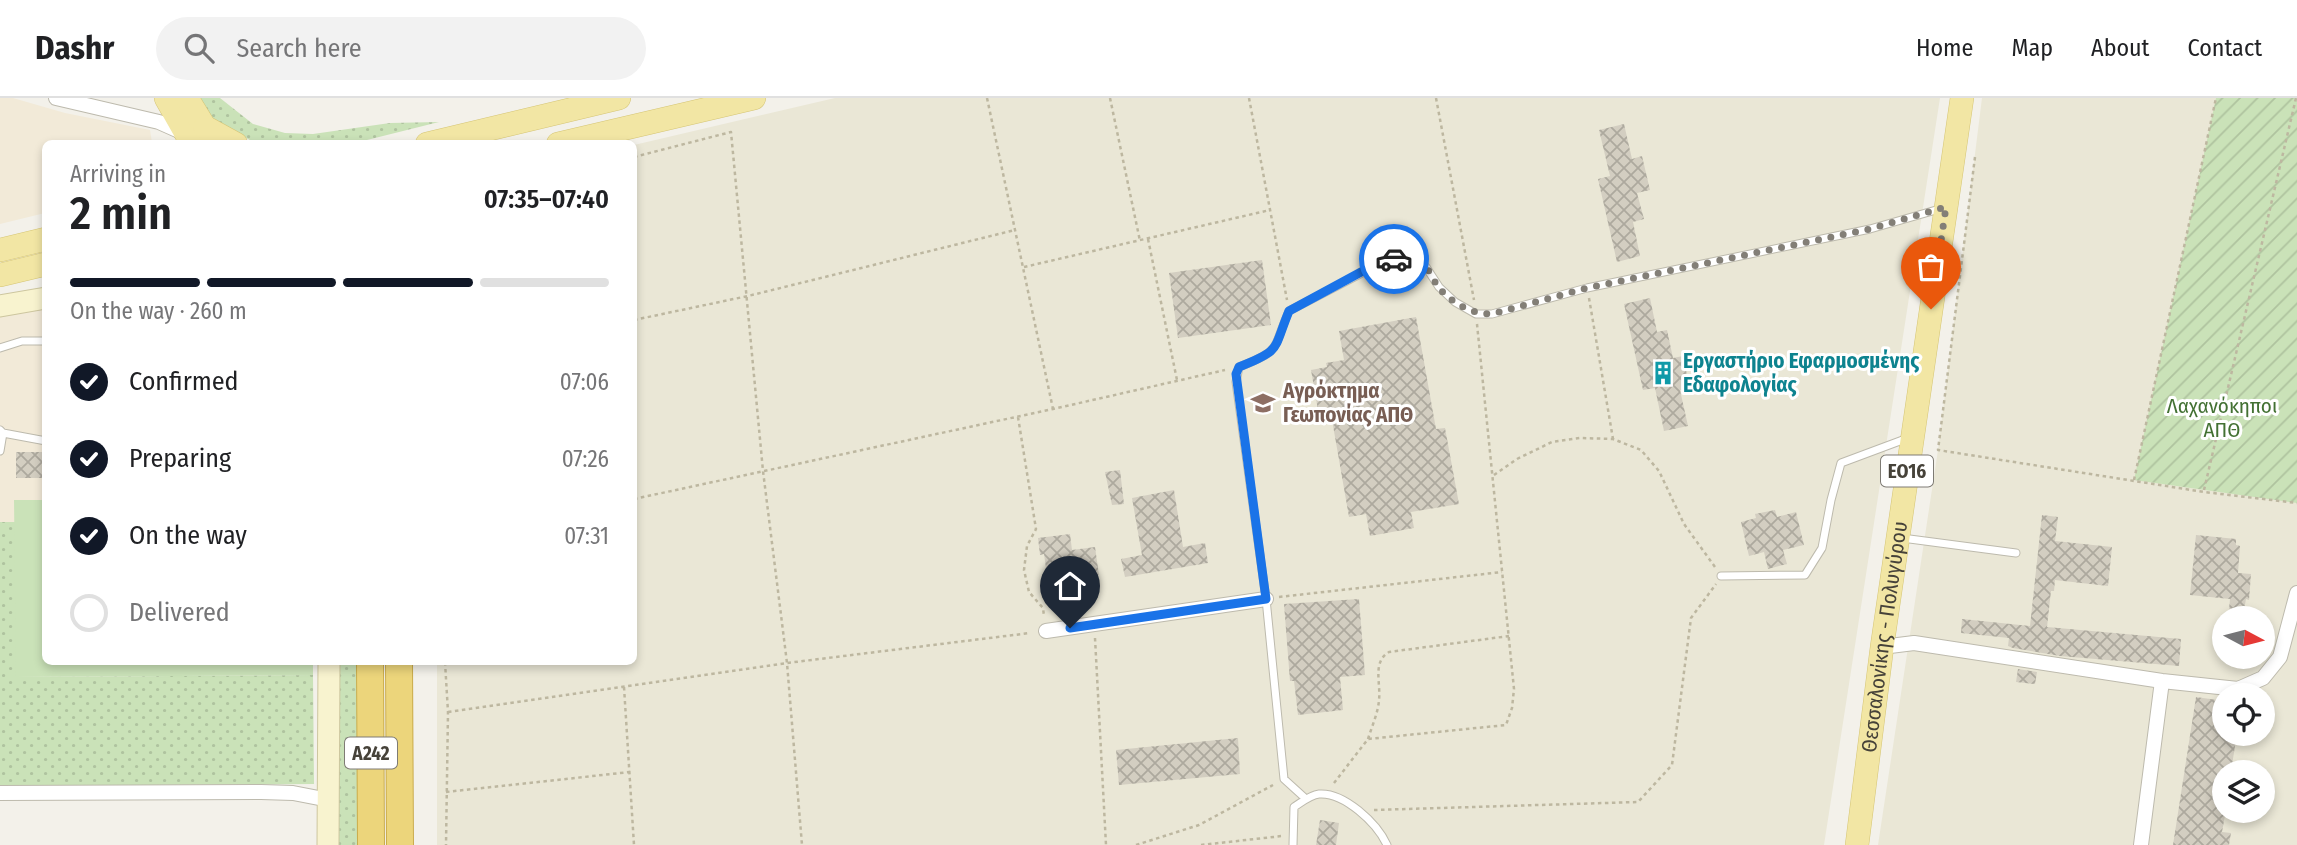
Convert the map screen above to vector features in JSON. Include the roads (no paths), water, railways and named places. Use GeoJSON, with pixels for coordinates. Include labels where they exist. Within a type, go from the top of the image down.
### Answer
{"type":"FeatureCollection","features":[{"type":"Feature","properties":{"kind":"highway","name":"Α242"},"geometry":{"type":"LineString","coordinates":[[370,665],[371,845]]}},
{"type":"Feature","properties":{"kind":"highway","name":"Α242"},"geometry":{"type":"LineString","coordinates":[[399,665],[400,845]]}},
{"type":"Feature","properties":{"kind":"main road"},"geometry":{"type":"LineString","coordinates":[[166,98],[197,138]]}},
{"type":"Feature","properties":{"kind":"main road"},"geometry":{"type":"LineString","coordinates":[[187,98],[197,138]]}},
{"type":"Feature","properties":{"kind":"main road"},"geometry":{"type":"LineString","coordinates":[[444,140],[619,98]]}},
{"type":"Feature","properties":{"kind":"main road"},"geometry":{"type":"LineString","coordinates":[[575,140],[754,98]]}},
{"type":"Feature","properties":{"kind":"main road","name":"Θεσσαλονίκης - Πολυγύρου"},"geometry":{"type":"LineString","coordinates":[[1857,845],[1881,647],[1962,98]]}},
{"type":"Feature","properties":{"kind":"main road"},"geometry":{"type":"LineString","coordinates":[[0,250],[42,240]]}},
{"type":"Feature","properties":{"kind":"main road"},"geometry":{"type":"LineString","coordinates":[[0,275],[42,265]]}},
{"type":"Feature","properties":{"kind":"street"},"geometry":{"type":"LineString","coordinates":[[55,98],[159,122],[197,138]]}},
{"type":"Feature","properties":{"kind":"street"},"geometry":{"type":"LineString","coordinates":[[0,306],[42,299]]}},
{"type":"Feature","properties":{"kind":"street"},"geometry":{"type":"LineString","coordinates":[[1881,647],[1914,643],[2162,681],[2238,689],[2263,677],[2280,657],[2294,616],[2297,593]]}},
{"type":"Feature","properties":{"kind":"street"},"geometry":{"type":"LineString","coordinates":[[1046,631],[1266,599]]}},
{"type":"Feature","properties":{"kind":"street"},"geometry":{"type":"LineString","coordinates":[[328,665],[328,845]]}},
{"type":"Feature","properties":{"kind":"street"},"geometry":{"type":"LineString","coordinates":[[2141,845],[2162,681]]}},
{"type":"Feature","properties":{"kind":"street"},"geometry":{"type":"LineString","coordinates":[[0,793],[261,792],[293,793],[329,800]]}},
{"type":"Feature","properties":{"kind":"lane"},"geometry":{"type":"LineString","coordinates":[[1306,799],[1284,779],[1266,599],[1236,382],[1239,367],[1264,357],[1279,343],[1289,311],[1390,259],[1410,260],[1426,267],[1439,287],[1455,302],[1476,314],[1492,314],[1587,288],[1870,229],[1946,207]]}},
{"type":"Feature","properties":{"kind":"lane"},"geometry":{"type":"LineString","coordinates":[[0,348],[22,341],[42,341]]}},
{"type":"Feature","properties":{"kind":"lane"},"geometry":{"type":"LineString","coordinates":[[0,451],[2,432],[42,440]]}},
{"type":"Feature","properties":{"kind":"lane"},"geometry":{"type":"LineString","coordinates":[[1721,576],[1805,575],[1822,548],[1841,463],[1912,437]]}},
{"type":"Feature","properties":{"kind":"lane"},"geometry":{"type":"LineString","coordinates":[[1898,537],[2016,554]]}},
{"type":"Feature","properties":{"kind":"lane"},"geometry":{"type":"LineString","coordinates":[[1293,845],[1294,807],[1315,794],[1325,794],[1361,811],[1377,828],[1387,845]]}},
{"type":"Feature","properties":{"kind":"place","name":"Εργαστήριο Εφαρμοσμένης Εδαφολογίας"},"geometry":{"type":"Point","coordinates":[1663,373]}},
{"type":"Feature","properties":{"kind":"place","name":"Αγρόκτημα Γεωπονίας ΑΠΘ"},"geometry":{"type":"Point","coordinates":[1263,403]}},
{"type":"Feature","properties":{"kind":"park label","name":"Λαχανόκηποι ΑΠΘ"},"geometry":{"type":"Point","coordinates":[2222,418]}}]}
